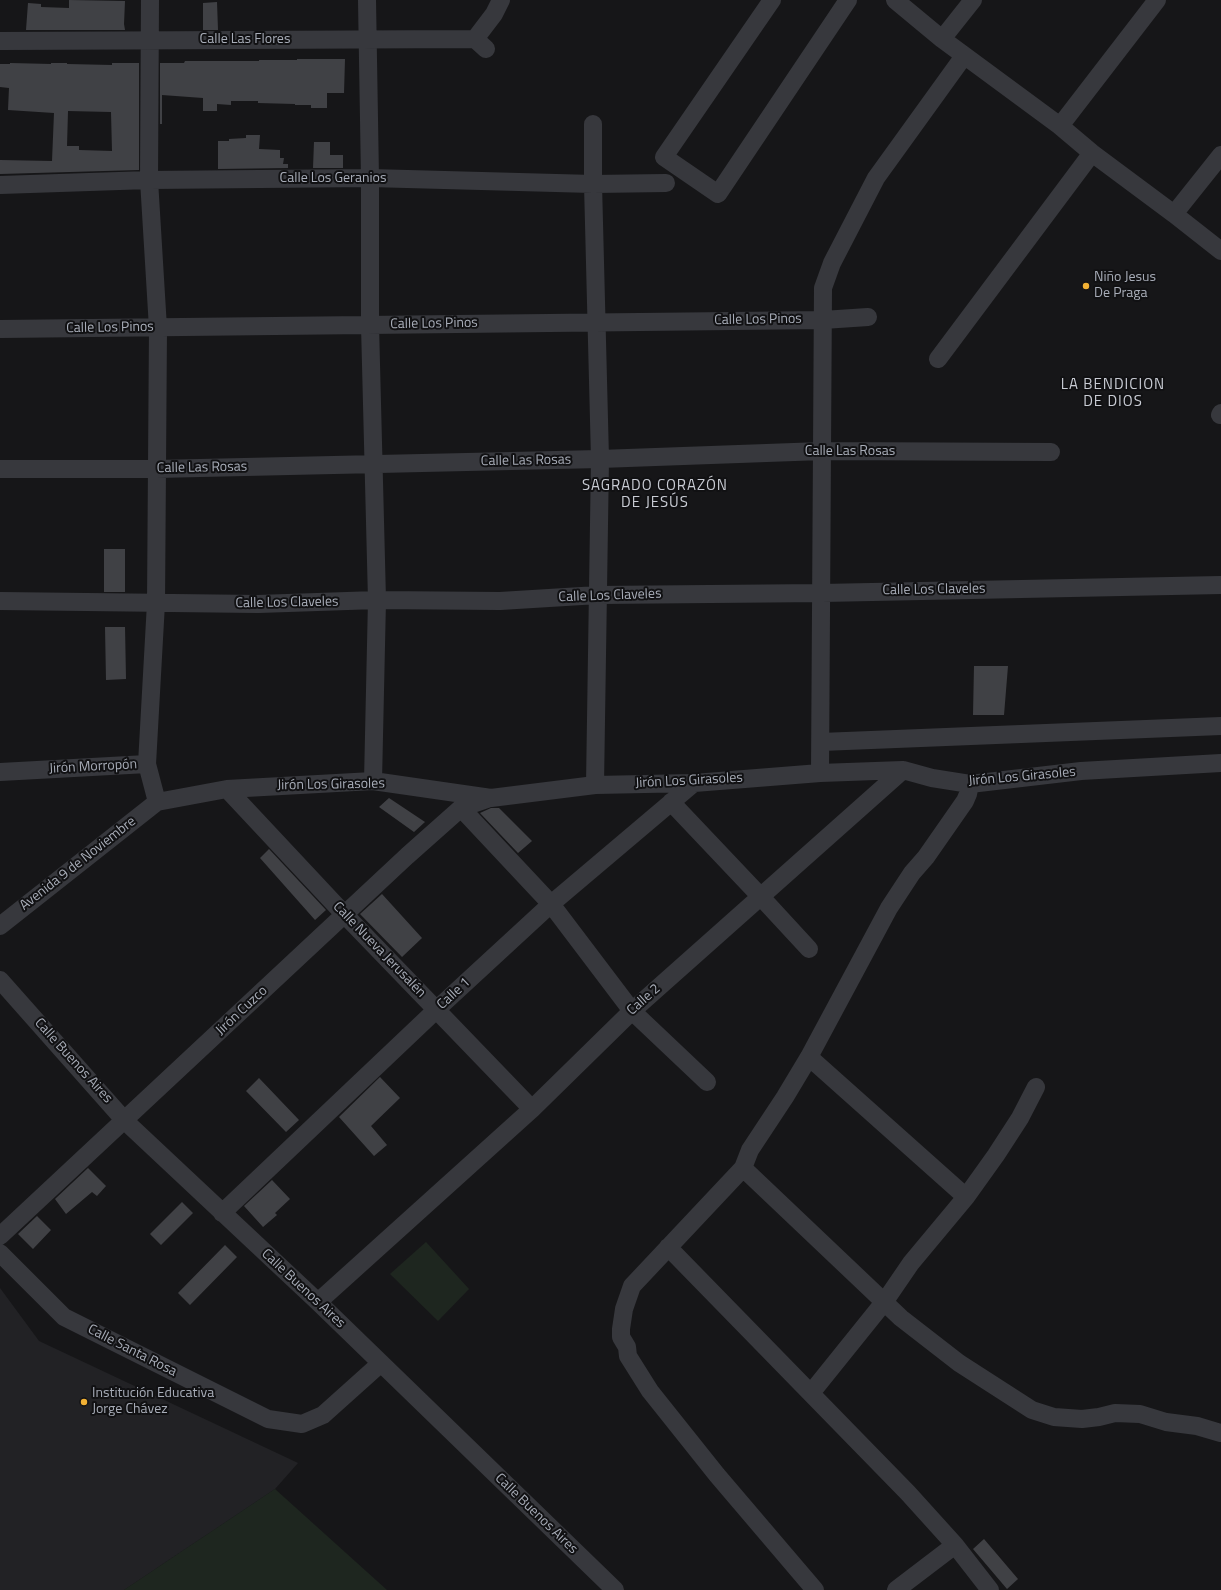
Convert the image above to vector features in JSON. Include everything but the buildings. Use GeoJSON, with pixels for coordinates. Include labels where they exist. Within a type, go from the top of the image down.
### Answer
{"type":"FeatureCollection","features":[{"type":"Feature","properties":{"kind":"street"},"geometry":{"type":"LineString","coordinates":[[147,764],[156,603],[158,328],[149,180],[150,0]]}},
{"type":"Feature","properties":{"kind":"street"},"geometry":{"type":"LineString","coordinates":[[367,0],[372,464],[377,600],[373,781]]}},
{"type":"Feature","properties":{"kind":"street","name":"Calle Las Flores"},"geometry":{"type":"LineString","coordinates":[[0,42],[367,40],[480,44],[501,0]]}},
{"type":"Feature","properties":{"kind":"street"},"geometry":{"type":"LineString","coordinates":[[772,0],[664,157],[718,194],[848,0]]}},
{"type":"Feature","properties":{"kind":"street"},"geometry":{"type":"LineString","coordinates":[[895,0],[964,56],[1060,126],[1092,153],[1221,251]]}},
{"type":"Feature","properties":{"kind":"street"},"geometry":{"type":"LineString","coordinates":[[942,39],[974,0]]}},
{"type":"Feature","properties":{"kind":"street"},"geometry":{"type":"LineString","coordinates":[[1060,126],[1157,0]]}},
{"type":"Feature","properties":{"kind":"street"},"geometry":{"type":"LineString","coordinates":[[820,773],[823,288],[832,264],[876,178],[964,56]]}},
{"type":"Feature","properties":{"kind":"street"},"geometry":{"type":"LineString","coordinates":[[593,124],[593,184],[600,459],[595,785]]}},
{"type":"Feature","properties":{"kind":"street"},"geometry":{"type":"LineString","coordinates":[[938,359],[1092,153]]}},
{"type":"Feature","properties":{"kind":"street"},"geometry":{"type":"LineString","coordinates":[[1174,214],[1221,155]]}},
{"type":"Feature","properties":{"kind":"street","name":"Calle Los Geranios"},"geometry":{"type":"LineString","coordinates":[[0,185],[149,180],[370,178],[593,184],[666,182]]}},
{"type":"Feature","properties":{"kind":"street","name":"Calle Los Pinos"},"geometry":{"type":"LineString","coordinates":[[0,329],[823,320],[868,317]]}},
{"type":"Feature","properties":{"kind":"street","name":"Calle Las Rosas"},"geometry":{"type":"LineString","coordinates":[[0,469],[156,469],[600,459],[822,451],[1051,452]]}},
{"type":"Feature","properties":{"kind":"street","name":"Calle Los Claveles"},"geometry":{"type":"LineString","coordinates":[[0,601],[258,604],[377,600],[500,601],[598,595],[822,593],[1221,586]]}},
{"type":"Feature","properties":{"kind":"street"},"geometry":{"type":"LineString","coordinates":[[821,742],[1221,726]]}},
{"type":"Feature","properties":{"kind":"street","name":"Jirón Los Girasoles"},"geometry":{"type":"LineString","coordinates":[[157,802],[228,789],[373,781],[491,798],[595,785],[694,783],[820,773],[903,770],[932,778],[970,784],[1081,772],[1221,763]]}},
{"type":"Feature","properties":{"kind":"street","name":"Jirón Morropón"},"geometry":{"type":"LineString","coordinates":[[0,772],[147,764],[157,802]]}},
{"type":"Feature","properties":{"kind":"street","name":"Calle 2"},"geometry":{"type":"LineString","coordinates":[[318,1302],[532,1109],[632,1011],[903,770]]}},
{"type":"Feature","properties":{"kind":"street","name":"Calle 1"},"geometry":{"type":"LineString","coordinates":[[222,1214],[436,1010],[551,904],[694,783]]}},
{"type":"Feature","properties":{"kind":"street"},"geometry":{"type":"LineString","coordinates":[[815,1590],[671,1419],[650,1391],[628,1356],[627,1347],[621,1337],[624,1309],[632,1286],[743,1168],[750,1150],[786,1097],[809,1057],[889,908],[912,872],[926,857],[965,801],[970,784]]}},
{"type":"Feature","properties":{"kind":"street","name":"Calle Nueva Jerusalén"},"geometry":{"type":"LineString","coordinates":[[228,789],[344,914],[532,1109]]}},
{"type":"Feature","properties":{"kind":"street","name":"Jirón Cuzco"},"geometry":{"type":"LineString","coordinates":[[0,1236],[125,1121],[344,914],[461,808],[491,798]]}},
{"type":"Feature","properties":{"kind":"street","name":"Avenida 9 de Noviembre"},"geometry":{"type":"LineString","coordinates":[[0,926],[157,802]]}},
{"type":"Feature","properties":{"kind":"street"},"geometry":{"type":"LineString","coordinates":[[671,802],[809,949]]}},
{"type":"Feature","properties":{"kind":"street"},"geometry":{"type":"LineString","coordinates":[[461,808],[551,904],[632,1011],[707,1082]]}},
{"type":"Feature","properties":{"kind":"street","name":"Calle Buenos Aires"},"geometry":{"type":"LineString","coordinates":[[0,980],[125,1121],[222,1214],[318,1302],[615,1590]]}},
{"type":"Feature","properties":{"kind":"street"},"geometry":{"type":"LineString","coordinates":[[809,1057],[966,1197]]}},
{"type":"Feature","properties":{"kind":"street"},"geometry":{"type":"LineString","coordinates":[[811,1393],[885,1301],[910,1263],[966,1197],[1020,1118],[1036,1087]]}},
{"type":"Feature","properties":{"kind":"street"},"geometry":{"type":"LineString","coordinates":[[743,1168],[885,1301],[901,1318],[959,1363],[1032,1410],[1054,1417],[1082,1419],[1114,1413],[1140,1414],[1166,1422],[1197,1426],[1221,1433]]}},
{"type":"Feature","properties":{"kind":"street"},"geometry":{"type":"LineString","coordinates":[[668,1247],[908,1493],[955,1545],[990,1590]]}},
{"type":"Feature","properties":{"kind":"street","name":"Calle Santa Rosa"},"geometry":{"type":"LineString","coordinates":[[0,1253],[64,1317],[268,1419],[302,1424],[323,1415],[381,1363]]}},
{"type":"Feature","properties":{"kind":"street"},"geometry":{"type":"LineString","coordinates":[[896,1590],[955,1545]]}},
{"type":"Feature","properties":{"kind":"shaded area"},"geometry":{"type":"Polygon","coordinates":[[[426,1242],[469,1289],[438,1321],[390,1274],[426,1242]]]}},
{"type":"Feature","properties":{"kind":"shaded area","name":"Institución Educativa Jorge Chávez"},"geometry":{"type":"Polygon","coordinates":[[[0,1288],[39,1341],[298,1463],[275,1489],[124,1590],[0,1590],[0,1288]]]}},
{"type":"Feature","properties":{"kind":"shaded area"},"geometry":{"type":"Polygon","coordinates":[[[275,1489],[387,1590],[124,1590],[275,1489]]]}},
{"type":"Feature","properties":{"kind":"place","name":"Niño Jesus De Praga"},"geometry":{"type":"Point","coordinates":[1086,286]}},
{"type":"Feature","properties":{"kind":"place","name":"Institución Educativa Jorge Chávez"},"geometry":{"type":"Point","coordinates":[84,1402]}},
{"type":"Feature","properties":{"kind":"district","name":"LA BENDICION DE DIOS"},"geometry":{"type":"Point","coordinates":[1113,394]}},
{"type":"Feature","properties":{"kind":"district","name":"SAGRADO CORAZÓN DE JESÚS"},"geometry":{"type":"Point","coordinates":[655,494]}}]}
